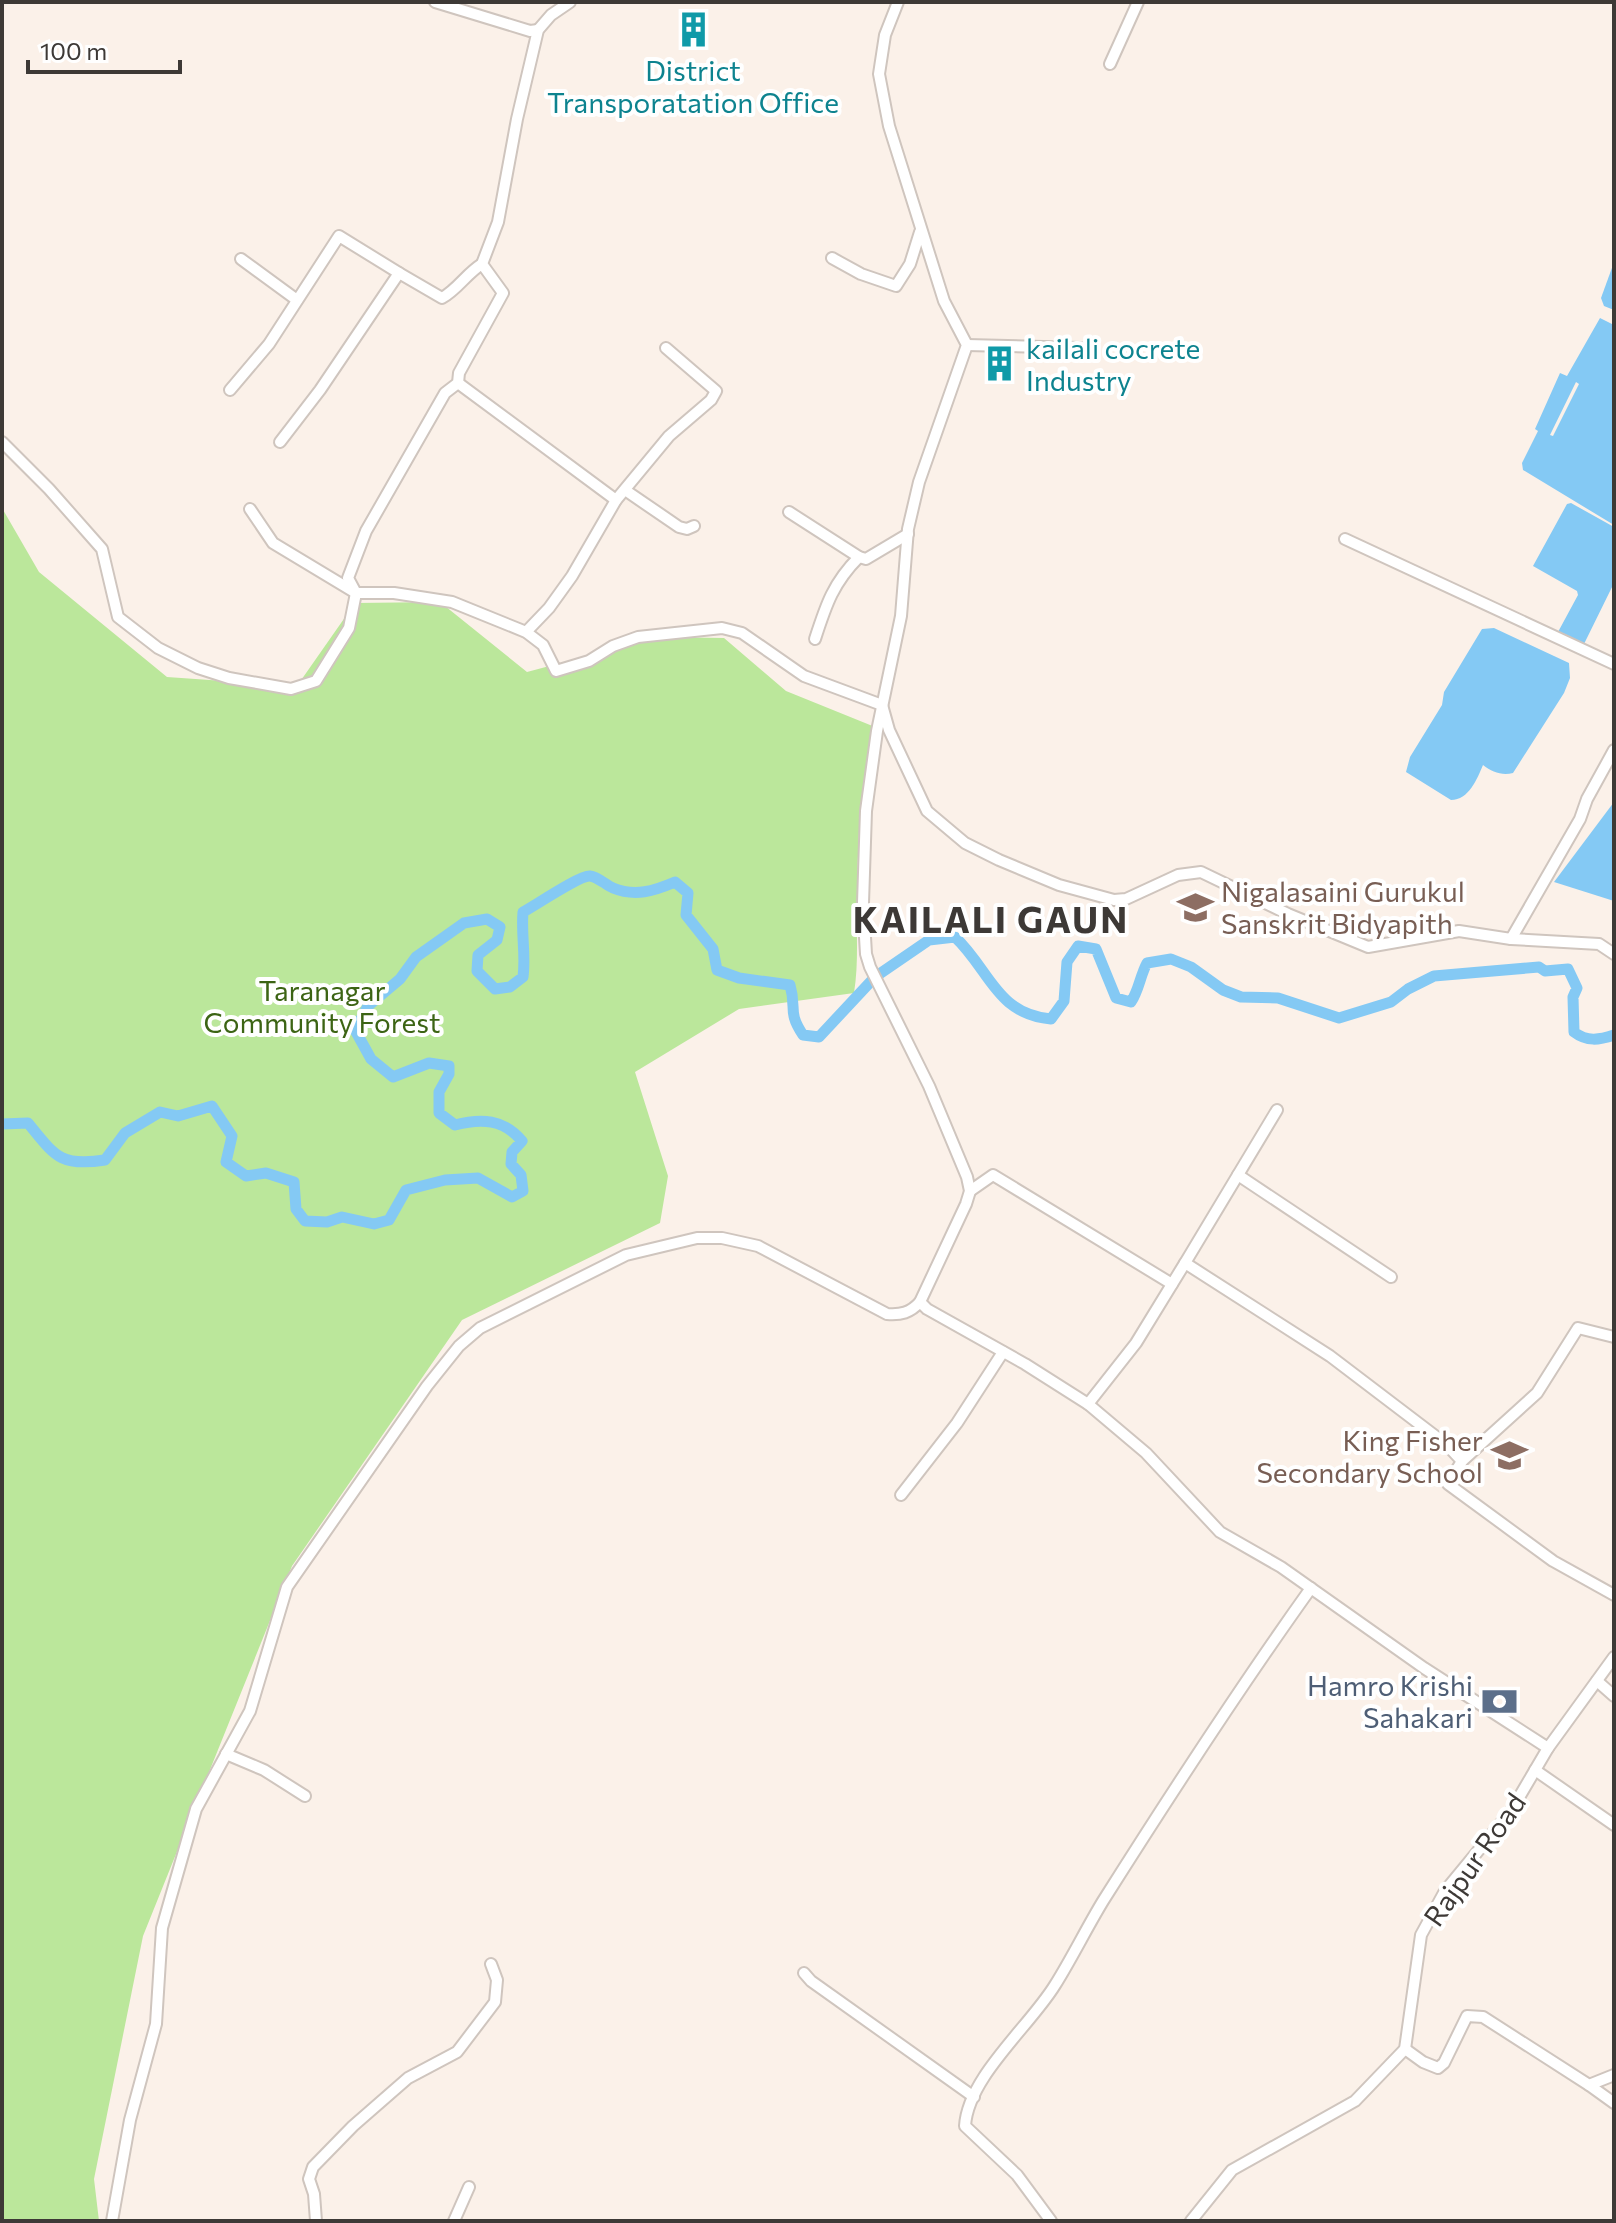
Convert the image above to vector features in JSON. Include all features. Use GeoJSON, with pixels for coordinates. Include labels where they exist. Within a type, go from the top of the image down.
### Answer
{"type":"FeatureCollection","features":[{"type":"Feature","properties":{"kind":"street"},"geometry":{"type":"LineString","coordinates":[[435,2],[530,31],[538,30]]}},
{"type":"Feature","properties":{"kind":"street"},"geometry":{"type":"LineString","coordinates":[[230,390],[269,344],[339,236],[442,298],[455,290],[467,273],[482,264],[498,222],[517,119],[538,30],[551,15],[570,2]]}},
{"type":"Feature","properties":{"kind":"street"},"geometry":{"type":"LineString","coordinates":[[898,2],[885,35],[879,74],[889,126],[944,301],[967,345],[919,482],[908,534],[901,616],[882,705],[866,811],[863,903],[866,954],[929,1086],[970,1191]]}},
{"type":"Feature","properties":{"kind":"street"},"geometry":{"type":"LineString","coordinates":[[1110,64],[1138,2]]}},
{"type":"Feature","properties":{"kind":"street"},"geometry":{"type":"LineString","coordinates":[[832,258],[861,274],[896,286],[910,264],[920,232]]}},
{"type":"Feature","properties":{"kind":"street"},"geometry":{"type":"LineString","coordinates":[[241,259],[297,300]]}},
{"type":"Feature","properties":{"kind":"street"},"geometry":{"type":"LineString","coordinates":[[2,442],[102,549],[118,617],[158,648],[198,668],[229,678],[291,689],[316,681],[349,628],[356,593],[348,578],[366,531],[445,393],[458,383],[459,373],[503,293],[482,264]]}},
{"type":"Feature","properties":{"kind":"street"},"geometry":{"type":"LineString","coordinates":[[280,442],[320,390],[399,273]]}},
{"type":"Feature","properties":{"kind":"street"},"geometry":{"type":"LineString","coordinates":[[967,345],[1080,348]]}},
{"type":"Feature","properties":{"kind":"street"},"geometry":{"type":"LineString","coordinates":[[526,632],[549,608],[572,576],[616,500],[669,436],[711,400],[716,391],[666,348]]}},
{"type":"Feature","properties":{"kind":"street"},"geometry":{"type":"LineString","coordinates":[[458,383],[616,500]]}},
{"type":"Feature","properties":{"kind":"street"},"geometry":{"type":"LineString","coordinates":[[625,490],[679,527],[687,529],[694,526]]}},
{"type":"Feature","properties":{"kind":"street"},"geometry":{"type":"LineString","coordinates":[[250,509],[273,543],[356,593],[394,593],[452,602],[526,632],[543,645],[556,671],[589,661],[613,646],[638,637],[722,628],[742,633],[804,676],[882,705]]}},
{"type":"Feature","properties":{"kind":"street"},"geometry":{"type":"LineString","coordinates":[[789,512],[866,559],[908,534]]}},
{"type":"Feature","properties":{"kind":"street"},"geometry":{"type":"LineString","coordinates":[[1345,539],[1614,664]]}},
{"type":"Feature","properties":{"kind":"street"},"geometry":{"type":"LineString","coordinates":[[815,639],[825,608],[841,576],[859,557]]}},
{"type":"Feature","properties":{"kind":"street"},"geometry":{"type":"LineString","coordinates":[[882,705],[889,730],[927,811],[965,843],[1059,885],[1114,900],[1126,899],[1178,875],[1201,872],[1288,914],[1368,947],[1459,931],[1511,939],[1599,944],[1614,954]]}},
{"type":"Feature","properties":{"kind":"street"},"geometry":{"type":"LineString","coordinates":[[1511,939],[1580,819],[1587,799],[1614,750]]}},
{"type":"Feature","properties":{"kind":"street"},"geometry":{"type":"LineString","coordinates":[[1088,1404],[1136,1343],[1277,1110]]}},
{"type":"Feature","properties":{"kind":"street"},"geometry":{"type":"LineString","coordinates":[[112,2221],[130,2120],[156,2024],[162,1928],[196,1809],[250,1711],[287,1587],[427,1386],[459,1346],[480,1328],[626,1255],[697,1238],[722,1238],[758,1246],[887,1314],[899,1315],[913,1310],[920,1302],[970,1191],[993,1175],[1172,1284]]}},
{"type":"Feature","properties":{"kind":"street"},"geometry":{"type":"LineString","coordinates":[[1238,1175],[1391,1277]]}},
{"type":"Feature","properties":{"kind":"street"},"geometry":{"type":"LineString","coordinates":[[1185,1263],[1330,1356],[1447,1445],[1462,1461]]}},
{"type":"Feature","properties":{"kind":"street"},"geometry":{"type":"LineString","coordinates":[[920,1302],[1088,1404],[1146,1453],[1220,1532],[1281,1567],[1424,1668],[1548,1748]]}},
{"type":"Feature","properties":{"kind":"street"},"geometry":{"type":"LineString","coordinates":[[1614,1337],[1578,1328],[1537,1393],[1462,1461],[1448,1484],[1553,1561],[1614,1595]]}},
{"type":"Feature","properties":{"kind":"street"},"geometry":{"type":"LineString","coordinates":[[901,1495],[957,1423],[1003,1352]]}},
{"type":"Feature","properties":{"kind":"street"},"geometry":{"type":"LineString","coordinates":[[1051,2221],[1017,2175],[965,2126],[966,2109],[1005,2046],[1053,1989],[1102,1904],[1244,1682],[1311,1588]]}},
{"type":"Feature","properties":{"kind":"street","name":"Rajpur Road"},"geometry":{"type":"LineString","coordinates":[[1405,2049],[1421,1935],[1445,1891],[1511,1811],[1548,1748],[1614,1657]]}},
{"type":"Feature","properties":{"kind":"street"},"geometry":{"type":"LineString","coordinates":[[1597,1681],[1614,1696]]}},
{"type":"Feature","properties":{"kind":"street"},"geometry":{"type":"LineString","coordinates":[[226,1754],[264,1770],[305,1796]]}},
{"type":"Feature","properties":{"kind":"street"},"geometry":{"type":"LineString","coordinates":[[1535,1770],[1614,1825]]}},
{"type":"Feature","properties":{"kind":"street"},"geometry":{"type":"LineString","coordinates":[[316,2221],[314,2194],[309,2179],[313,2167],[353,2126],[408,2078],[457,2052],[495,2002],[497,1980],[491,1964]]}},
{"type":"Feature","properties":{"kind":"street"},"geometry":{"type":"LineString","coordinates":[[804,1973],[974,2097]]}},
{"type":"Feature","properties":{"kind":"street"},"geometry":{"type":"LineString","coordinates":[[1191,2221],[1232,2170],[1355,2101],[1405,2049],[1438,2068],[1444,2063],[1467,2016],[1483,2017],[1614,2103]]}},
{"type":"Feature","properties":{"kind":"street"},"geometry":{"type":"LineString","coordinates":[[1589,2085],[1614,2075]]}},
{"type":"Feature","properties":{"kind":"street"},"geometry":{"type":"LineString","coordinates":[[454,2221],[469,2187]]}},
{"type":"Feature","properties":{"kind":"green space","name":"Taranagar Community Forest"},"geometry":{"type":"Polygon","coordinates":[[[2,508],[39,572],[167,677],[297,686],[355,603],[440,602],[527,672],[658,637],[724,638],[786,691],[875,727],[860,812],[854,993],[739,1009],[635,1072],[668,1176],[660,1223],[462,1320],[292,1566],[143,1936],[94,2179],[99,2221],[2,2221],[2,508]]]}},
{"type":"Feature","properties":{"kind":"water"},"geometry":{"type":"Polygon","coordinates":[[[1613,265],[1614,310],[1604,306],[1601,298],[1613,265]]]}},
{"type":"Feature","properties":{"kind":"water"},"geometry":{"type":"Polygon","coordinates":[[[1600,318],[1614,325],[1614,525],[1523,470],[1522,463],[1560,373],[1567,376],[1600,318]],[[1576,382],[1550,435],[1553,436],[1579,384],[1576,382]]]}},
{"type":"Feature","properties":{"kind":"water"},"geometry":{"type":"Polygon","coordinates":[[[1571,503],[1614,527],[1614,583],[1584,644],[1558,632],[1578,595],[1577,591],[1533,566],[1567,504],[1571,503]]]}},
{"type":"Feature","properties":{"kind":"water"},"geometry":{"type":"Polygon","coordinates":[[[1494,628],[1569,663],[1570,678],[1564,693],[1513,773],[1497,773],[1483,765],[1467,793],[1451,800],[1406,772],[1410,757],[1442,705],[1444,692],[1482,629],[1494,628]]]}},
{"type":"Feature","properties":{"kind":"water"},"geometry":{"type":"Polygon","coordinates":[[[1614,802],[1614,901],[1554,882],[1614,802]]]}},
{"type":"Feature","properties":{"kind":"waterway"},"geometry":{"type":"LineString","coordinates":[[2,1124],[28,1123],[52,1151],[68,1160],[90,1162],[105,1160],[125,1133],[160,1112],[178,1116],[212,1106],[232,1136],[226,1162],[246,1176],[266,1173],[294,1182],[296,1209],[305,1221],[327,1222],[342,1217],[374,1224],[389,1220],[406,1190],[445,1180],[478,1178],[512,1197],[523,1191],[521,1175],[511,1164],[512,1152],[522,1141],[508,1128],[492,1122],[474,1121],[455,1125],[439,1113],[439,1092],[449,1074],[449,1066],[429,1063],[393,1077],[371,1059],[355,1030],[368,1006],[400,979],[416,957],[464,923],[487,919],[500,927],[497,940],[478,955],[477,971],[495,989],[510,987],[523,977],[523,912],[568,885],[590,876],[629,892],[652,890],[675,882],[688,893],[686,915],[713,949],[717,970],[739,978],[790,985],[794,1015],[803,1035],[819,1037],[875,977],[929,940],[955,937],[1006,1000],[1018,1009],[1051,1019],[1064,1001],[1067,962],[1078,946],[1096,949],[1116,998],[1131,1002],[1147,963],[1171,959],[1191,967],[1223,990],[1241,997],[1278,998],[1339,1018],[1391,1002],[1434,976],[1539,967],[1545,971],[1568,969],[1577,988],[1573,997],[1574,1032],[1593,1039],[1614,1035]]}},
{"type":"Feature","properties":{"kind":"place","name":"District Transporatation Office"},"geometry":{"type":"Point","coordinates":[693,30]}},
{"type":"Feature","properties":{"kind":"place","name":"kailali cocrete Industry"},"geometry":{"type":"Point","coordinates":[1000,364]}},
{"type":"Feature","properties":{"kind":"place","name":"Nigalasaini Gurukul Sanskrit Bidyapith"},"geometry":{"type":"Point","coordinates":[1195,907]}},
{"type":"Feature","properties":{"kind":"place","name":"King Fisher Secondary School"},"geometry":{"type":"Point","coordinates":[1509,1456]}},
{"type":"Feature","properties":{"kind":"place","name":"Hamro Krishi Sahakari"},"geometry":{"type":"Point","coordinates":[1499,1701]}},
{"type":"Feature","properties":{"kind":"district","name":"KAILALI GAUN"},"geometry":{"type":"Point","coordinates":[991,918]}}]}
